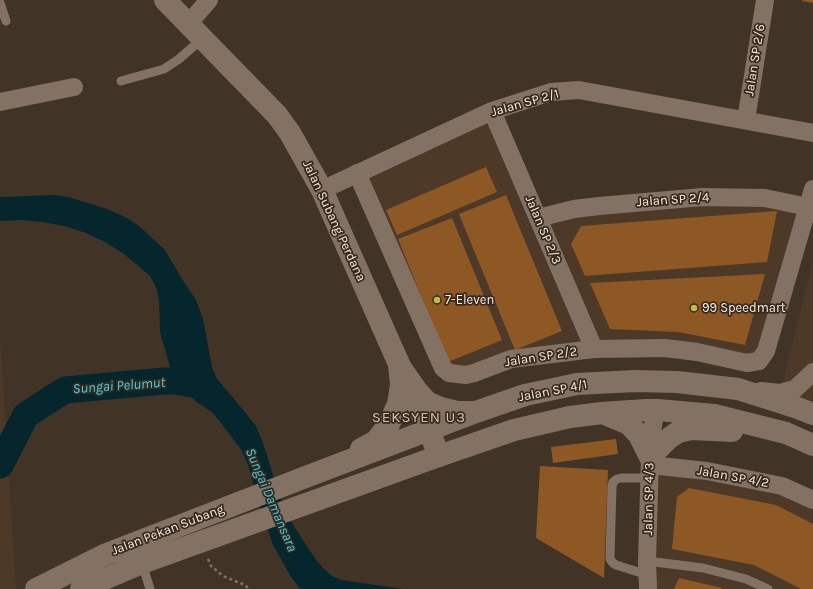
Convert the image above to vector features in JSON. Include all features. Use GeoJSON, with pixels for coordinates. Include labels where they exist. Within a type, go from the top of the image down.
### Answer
{"type":"FeatureCollection","features":[{"type":"Feature","properties":{"kind":"main road","name":"Jalan Subang Perdana"},"geometry":{"type":"LineString","coordinates":[[165,0],[277,115],[290,133],[322,190],[429,430],[439,456]]}},
{"type":"Feature","properties":{"kind":"main road"},"geometry":{"type":"LineString","coordinates":[[399,364],[417,391],[427,402],[441,408],[457,412],[476,412]]}},
{"type":"Feature","properties":{"kind":"main road"},"geometry":{"type":"LineString","coordinates":[[311,475],[376,440],[389,424],[398,404],[401,385],[399,364]]}},
{"type":"Feature","properties":{"kind":"main road","name":"Jalan SP 4/1"},"geometry":{"type":"LineString","coordinates":[[311,475],[476,412],[525,395],[578,384],[635,381],[677,382],[728,388],[795,407],[813,414]]}},
{"type":"Feature","properties":{"kind":"main road"},"geometry":{"type":"LineString","coordinates":[[658,410],[680,396],[695,390],[728,388]]}},
{"type":"Feature","properties":{"kind":"main road"},"geometry":{"type":"LineString","coordinates":[[439,456],[514,430],[570,418],[602,413],[658,410],[714,415],[786,433],[813,445]]}},
{"type":"Feature","properties":{"kind":"main road"},"geometry":{"type":"LineString","coordinates":[[602,413],[629,424],[639,435],[650,466]]}},
{"type":"Feature","properties":{"kind":"main road"},"geometry":{"type":"LineString","coordinates":[[650,466],[668,439],[678,432],[692,429],[786,433]]}},
{"type":"Feature","properties":{"kind":"main road","name":"Jalan Pekan Subang"},"geometry":{"type":"LineString","coordinates":[[81,589],[142,563],[439,456]]}},
{"type":"Feature","properties":{"kind":"main road","name":"Jalan Pekan Subang"},"geometry":{"type":"LineString","coordinates":[[36,589],[104,556],[311,475]]}},
{"type":"Feature","properties":{"kind":"street"},"geometry":{"type":"LineString","coordinates":[[196,31],[209,0]]}},
{"type":"Feature","properties":{"kind":"street","name":"Jalan SP 2/6"},"geometry":{"type":"LineString","coordinates":[[746,120],[765,0]]}},
{"type":"Feature","properties":{"kind":"street"},"geometry":{"type":"LineString","coordinates":[[0,102],[74,87]]}},
{"type":"Feature","properties":{"kind":"street","name":"Jalan SP 2/1"},"geometry":{"type":"LineString","coordinates":[[322,190],[492,111],[551,92],[579,90],[813,133]]}},
{"type":"Feature","properties":{"kind":"street","name":"Jalan SP 2/3"},"geometry":{"type":"LineString","coordinates":[[492,111],[594,349]]}},
{"type":"Feature","properties":{"kind":"street","name":"Jalan SP 2/2"},"geometry":{"type":"LineString","coordinates":[[357,173],[443,368],[450,373],[466,375],[511,359],[594,349],[665,348],[697,352],[747,363],[759,361],[766,351],[810,208]]}},
{"type":"Feature","properties":{"kind":"street"},"geometry":{"type":"LineString","coordinates":[[810,208],[813,189]]}},
{"type":"Feature","properties":{"kind":"street","name":"Jalan SP 2/4"},"geometry":{"type":"LineString","coordinates":[[538,218],[580,208],[703,197],[765,198],[810,208]]}},
{"type":"Feature","properties":{"kind":"street"},"geometry":{"type":"LineString","coordinates":[[728,388],[780,393],[795,389],[813,372]]}},
{"type":"Feature","properties":{"kind":"street","name":"Jalan SP 4/3"},"geometry":{"type":"LineString","coordinates":[[648,575],[652,432],[654,419],[658,410]]}},
{"type":"Feature","properties":{"kind":"street","name":"Jalan SP 4/2"},"geometry":{"type":"LineString","coordinates":[[650,466],[707,471],[782,486],[813,500]]}},
{"type":"Feature","properties":{"kind":"lane"},"geometry":{"type":"LineString","coordinates":[[0,3],[6,21]]}},
{"type":"Feature","properties":{"kind":"lane"},"geometry":{"type":"LineString","coordinates":[[122,81],[164,69],[179,58],[196,31]]}},
{"type":"Feature","properties":{"kind":"lane"},"geometry":{"type":"LineString","coordinates":[[650,466],[613,482],[610,559],[616,565],[648,575],[703,568],[746,579],[768,589]]}},
{"type":"Feature","properties":{"kind":"lane"},"geometry":{"type":"LineString","coordinates":[[142,563],[150,589]]}},
{"type":"Feature","properties":{"kind":"path"},"geometry":{"type":"LineString","coordinates":[[201,542],[211,566],[223,576],[245,585],[249,589]]}},
{"type":"Feature","properties":{"kind":"shaded area"},"geometry":{"type":"Polygon","coordinates":[[[488,119],[534,227],[575,214],[702,203],[762,203],[799,211],[756,354],[747,355],[667,341],[471,368],[446,364],[366,176],[488,119]]]}},
{"type":"Feature","properties":{"kind":"shaded area"},"geometry":{"type":"Polygon","coordinates":[[[813,262],[813,404],[780,393],[813,262]]]}},
{"type":"Feature","properties":{"kind":"shaded area"},"geometry":{"type":"Polygon","coordinates":[[[0,336],[16,589],[0,589],[0,336]]]}},
{"type":"Feature","properties":{"kind":"shaded area"},"geometry":{"type":"Polygon","coordinates":[[[656,471],[782,492],[813,507],[813,589],[654,589],[656,471]]]}},
{"type":"Feature","properties":{"kind":"water","name":"Sungai Damansara"},"geometry":{"type":"Polygon","coordinates":[[[55,195],[69,197],[107,209],[125,217],[139,226],[165,250],[196,300],[204,324],[212,367],[217,379],[256,426],[262,440],[281,500],[290,520],[316,560],[332,576],[341,580],[403,589],[300,589],[291,577],[273,545],[248,465],[242,451],[212,412],[198,403],[176,381],[170,367],[160,332],[159,300],[156,287],[150,276],[124,254],[105,242],[86,233],[64,226],[42,222],[21,220],[0,221],[0,197],[55,195]]]}},
{"type":"Feature","properties":{"kind":"building"},"geometry":{"type":"Polygon","coordinates":[[[813,0],[813,3],[802,1],[813,0]]]}},
{"type":"Feature","properties":{"kind":"building"},"geometry":{"type":"Polygon","coordinates":[[[486,167],[497,192],[397,235],[386,210],[486,167]]]}},
{"type":"Feature","properties":{"kind":"building"},"geometry":{"type":"Polygon","coordinates":[[[506,195],[562,331],[515,350],[459,214],[506,195]]]}},
{"type":"Feature","properties":{"kind":"building"},"geometry":{"type":"Polygon","coordinates":[[[777,211],[767,262],[585,276],[571,244],[581,226],[777,211]]]}},
{"type":"Feature","properties":{"kind":"building"},"geometry":{"type":"Polygon","coordinates":[[[452,218],[502,340],[448,362],[398,239],[452,218]]]}},
{"type":"Feature","properties":{"kind":"building"},"geometry":{"type":"Polygon","coordinates":[[[765,274],[745,345],[678,332],[610,329],[590,283],[765,274]]]}},
{"type":"Feature","properties":{"kind":"building"},"geometry":{"type":"Polygon","coordinates":[[[616,439],[618,454],[553,463],[551,447],[616,439]]]}},
{"type":"Feature","properties":{"kind":"building"},"geometry":{"type":"Polygon","coordinates":[[[540,466],[608,470],[604,578],[536,538],[540,466]]]}},
{"type":"Feature","properties":{"kind":"building"},"geometry":{"type":"Polygon","coordinates":[[[689,488],[776,505],[813,524],[813,589],[801,589],[754,565],[672,549],[677,497],[689,488]]]}},
{"type":"Feature","properties":{"kind":"building"},"geometry":{"type":"Polygon","coordinates":[[[679,578],[722,588],[722,589],[674,589],[679,578]]]}},
{"type":"Feature","properties":{"kind":"waterway","name":"Sungai Pelumut"},"geometry":{"type":"LineString","coordinates":[[0,465],[26,415],[65,390],[164,381],[176,381],[203,386]]}},
{"type":"Feature","properties":{"kind":"place","name":"7-Eleven"},"geometry":{"type":"Point","coordinates":[437,300]}},
{"type":"Feature","properties":{"kind":"place","name":"99 Speedmart"},"geometry":{"type":"Point","coordinates":[694,308]}},
{"type":"Feature","properties":{"kind":"district","name":"SEKSYEN U3"},"geometry":{"type":"Point","coordinates":[419,418]}}]}
